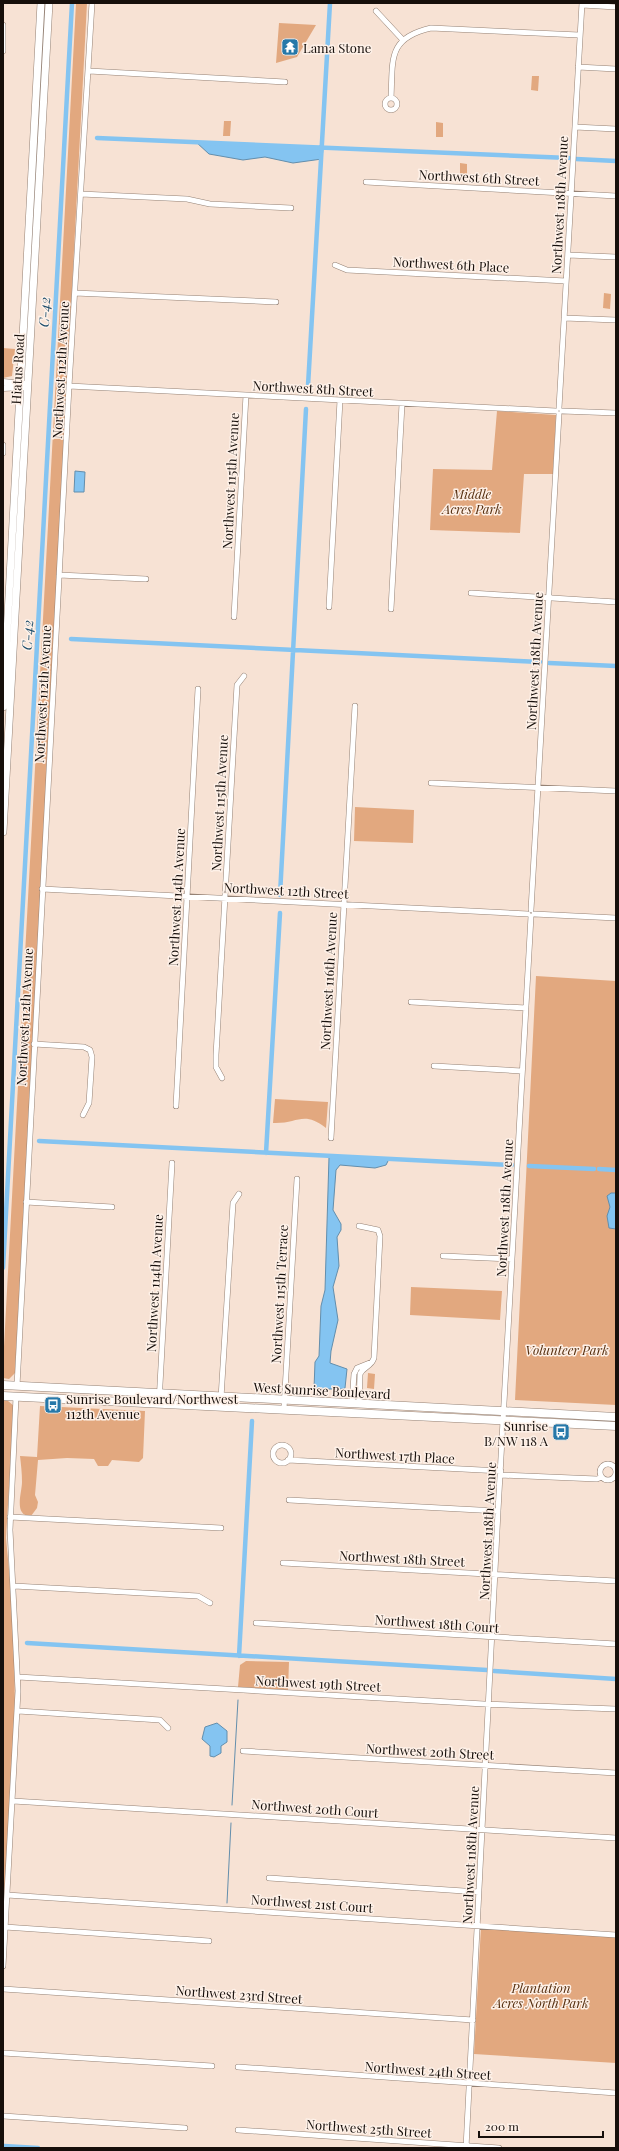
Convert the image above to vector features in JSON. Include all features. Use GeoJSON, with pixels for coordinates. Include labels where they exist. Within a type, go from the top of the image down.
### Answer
{"type":"FeatureCollection","features":[{"type":"Feature","properties":{"kind":"highway","name":"West Sunrise Boulevard"},"geometry":{"type":"LineString","coordinates":[[3,1385],[221,1398],[616,1417]]}},
{"type":"Feature","properties":{"kind":"highway","name":"West Sunrise Boulevard"},"geometry":{"type":"LineString","coordinates":[[3,1396],[616,1426]]}},
{"type":"Feature","properties":{"kind":"main road","name":"Hiatus Road"},"geometry":{"type":"LineString","coordinates":[[3,707],[44,19],[42,3]]}},
{"type":"Feature","properties":{"kind":"main road","name":"Hiatus Road"},"geometry":{"type":"LineString","coordinates":[[44,19],[49,3]]}},
{"type":"Feature","properties":{"kind":"main road","name":"Hiatus Road"},"geometry":{"type":"LineString","coordinates":[[3,832],[23,385]]}},
{"type":"Feature","properties":{"kind":"street","name":"Northwest 112th Avenue"},"geometry":{"type":"LineString","coordinates":[[16,1386],[42,889],[92,3]]}},
{"type":"Feature","properties":{"kind":"street"},"geometry":{"type":"LineString","coordinates":[[582,4],[616,7]]}},
{"type":"Feature","properties":{"kind":"street","name":"Northwest 118th Avenue"},"geometry":{"type":"LineString","coordinates":[[466,2147],[498,1511],[582,4]]}},
{"type":"Feature","properties":{"kind":"street"},"geometry":{"type":"LineString","coordinates":[[376,10],[402,39]]}},
{"type":"Feature","properties":{"kind":"street"},"geometry":{"type":"LineString","coordinates":[[3,25],[3,51]]}},
{"type":"Feature","properties":{"kind":"street"},"geometry":{"type":"LineString","coordinates":[[391,98],[395,49],[402,39],[416,31],[430,28],[580,35]]}},
{"type":"Feature","properties":{"kind":"street"},"geometry":{"type":"LineString","coordinates":[[578,67],[616,69]]}},
{"type":"Feature","properties":{"kind":"street"},"geometry":{"type":"LineString","coordinates":[[89,71],[285,82]]}},
{"type":"Feature","properties":{"kind":"street"},"geometry":{"type":"LineString","coordinates":[[575,127],[616,129]]}},
{"type":"Feature","properties":{"kind":"street","name":"Northwest 6th Street"},"geometry":{"type":"LineString","coordinates":[[366,182],[616,196]]}},
{"type":"Feature","properties":{"kind":"street"},"geometry":{"type":"LineString","coordinates":[[81,194],[187,199],[210,204],[291,208]]}},
{"type":"Feature","properties":{"kind":"street"},"geometry":{"type":"LineString","coordinates":[[568,254],[616,257]]}},
{"type":"Feature","properties":{"kind":"street","name":"Northwest 6th Place"},"geometry":{"type":"LineString","coordinates":[[335,265],[347,270],[566,281]]}},
{"type":"Feature","properties":{"kind":"street"},"geometry":{"type":"LineString","coordinates":[[75,293],[276,302]]}},
{"type":"Feature","properties":{"kind":"street"},"geometry":{"type":"LineString","coordinates":[[564,318],[616,320]]}},
{"type":"Feature","properties":{"kind":"street"},"geometry":{"type":"LineString","coordinates":[[3,382],[23,385]]}},
{"type":"Feature","properties":{"kind":"street"},"geometry":{"type":"LineString","coordinates":[[3,388],[23,385]]}},
{"type":"Feature","properties":{"kind":"street","name":"Northwest 8th Street"},"geometry":{"type":"LineString","coordinates":[[70,386],[402,404],[616,413]]}},
{"type":"Feature","properties":{"kind":"street","name":"Northwest 115th Avenue"},"geometry":{"type":"LineString","coordinates":[[234,617],[246,395]]}},
{"type":"Feature","properties":{"kind":"street"},"geometry":{"type":"LineString","coordinates":[[329,607],[340,400]]}},
{"type":"Feature","properties":{"kind":"street"},"geometry":{"type":"LineString","coordinates":[[391,608],[402,404]]}},
{"type":"Feature","properties":{"kind":"street"},"geometry":{"type":"LineString","coordinates":[[3,444],[3,453]]}},
{"type":"Feature","properties":{"kind":"street"},"geometry":{"type":"LineString","coordinates":[[60,575],[146,579]]}},
{"type":"Feature","properties":{"kind":"street"},"geometry":{"type":"LineString","coordinates":[[471,593],[616,602]]}},
{"type":"Feature","properties":{"kind":"street","name":"Northwest 115th Avenue"},"geometry":{"type":"LineString","coordinates":[[222,1078],[216,1067],[216,1055],[237,685],[244,676]]}},
{"type":"Feature","properties":{"kind":"street","name":"Northwest 114th Avenue"},"geometry":{"type":"LineString","coordinates":[[176,1106],[198,689]]}},
{"type":"Feature","properties":{"kind":"street","name":"Northwest 116th Avenue"},"geometry":{"type":"LineString","coordinates":[[331,1138],[354,706]]}},
{"type":"Feature","properties":{"kind":"street"},"geometry":{"type":"LineString","coordinates":[[430,782],[616,791]]}},
{"type":"Feature","properties":{"kind":"street","name":"Northwest 12th Street"},"geometry":{"type":"LineString","coordinates":[[42,889],[616,918]]}},
{"type":"Feature","properties":{"kind":"street"},"geometry":{"type":"LineString","coordinates":[[410,1002],[526,1008]]}},
{"type":"Feature","properties":{"kind":"street"},"geometry":{"type":"LineString","coordinates":[[34,1044],[84,1047],[90,1050],[92,1057],[89,1103],[83,1115]]}},
{"type":"Feature","properties":{"kind":"street"},"geometry":{"type":"LineString","coordinates":[[434,1066],[522,1071]]}},
{"type":"Feature","properties":{"kind":"street","name":"Northwest 114th Avenue"},"geometry":{"type":"LineString","coordinates":[[159,1404],[172,1163]]}},
{"type":"Feature","properties":{"kind":"street","name":"Northwest 115th Terrace"},"geometry":{"type":"LineString","coordinates":[[284,1409],[297,1179]]}},
{"type":"Feature","properties":{"kind":"street"},"geometry":{"type":"LineString","coordinates":[[221,1398],[233,1203],[239,1194]]}},
{"type":"Feature","properties":{"kind":"street"},"geometry":{"type":"LineString","coordinates":[[26,1202],[112,1207]]}},
{"type":"Feature","properties":{"kind":"street"},"geometry":{"type":"LineString","coordinates":[[355,1404],[362,1370],[372,1362],[380,1236],[378,1230],[359,1226]]}},
{"type":"Feature","properties":{"kind":"street"},"geometry":{"type":"LineString","coordinates":[[442,1256],[512,1259]]}},
{"type":"Feature","properties":{"kind":"street"},"geometry":{"type":"LineString","coordinates":[[355,1404],[353,1383],[354,1374],[357,1368],[372,1362]]}},
{"type":"Feature","properties":{"kind":"street"},"geometry":{"type":"LineString","coordinates":[[353,1383],[360,1383]]}},
{"type":"Feature","properties":{"kind":"street"},"geometry":{"type":"LineString","coordinates":[[3,1966],[18,1711],[18,1677],[10,1517],[16,1397]]}},
{"type":"Feature","properties":{"kind":"street","name":"Northwest 17th Place"},"geometry":{"type":"LineString","coordinates":[[288,1460],[597,1480],[602,1477]]}},
{"type":"Feature","properties":{"kind":"street"},"geometry":{"type":"LineString","coordinates":[[289,1500],[498,1511]]}},
{"type":"Feature","properties":{"kind":"street"},"geometry":{"type":"LineString","coordinates":[[10,1517],[221,1528]]}},
{"type":"Feature","properties":{"kind":"street","name":"Northwest 18th Street"},"geometry":{"type":"LineString","coordinates":[[283,1563],[616,1582]]}},
{"type":"Feature","properties":{"kind":"street"},"geometry":{"type":"LineString","coordinates":[[14,1586],[198,1596],[210,1603]]}},
{"type":"Feature","properties":{"kind":"street","name":"Northwest 18th Court"},"geometry":{"type":"LineString","coordinates":[[256,1623],[616,1644]]}},
{"type":"Feature","properties":{"kind":"street","name":"Northwest 19th Street"},"geometry":{"type":"LineString","coordinates":[[18,1677],[484,1704],[616,1709]]}},
{"type":"Feature","properties":{"kind":"street"},"geometry":{"type":"LineString","coordinates":[[18,1711],[160,1720],[168,1728]]}},
{"type":"Feature","properties":{"kind":"street","name":"Northwest 20th Street"},"geometry":{"type":"LineString","coordinates":[[243,1751],[616,1773]]}},
{"type":"Feature","properties":{"kind":"street","name":"Northwest 20th Court"},"geometry":{"type":"LineString","coordinates":[[13,1801],[616,1838]]}},
{"type":"Feature","properties":{"kind":"street"},"geometry":{"type":"LineString","coordinates":[[269,1878],[479,1892]]}},
{"type":"Feature","properties":{"kind":"street","name":"Northwest 21st Court"},"geometry":{"type":"LineString","coordinates":[[7,1895],[616,1935]]}},
{"type":"Feature","properties":{"kind":"street"},"geometry":{"type":"LineString","coordinates":[[5,1927],[209,1941]]}},
{"type":"Feature","properties":{"kind":"street","name":"Northwest 23rd Street"},"geometry":{"type":"LineString","coordinates":[[3,1989],[473,2020]]}},
{"type":"Feature","properties":{"kind":"street"},"geometry":{"type":"LineString","coordinates":[[3,2053],[212,2066]]}},
{"type":"Feature","properties":{"kind":"street","name":"Northwest 24th Street"},"geometry":{"type":"LineString","coordinates":[[238,2067],[616,2093]]}},
{"type":"Feature","properties":{"kind":"street"},"geometry":{"type":"LineString","coordinates":[[3,2116],[185,2128]]}},
{"type":"Feature","properties":{"kind":"street","name":"Northwest 25th Street"},"geometry":{"type":"LineString","coordinates":[[238,2130],[466,2147],[499,2148]]}},
{"type":"Feature","properties":{"kind":"green space"},"geometry":{"type":"Polygon","coordinates":[[[76,3],[87,3],[15,1373],[9,1379],[3,1378],[3,1365],[76,3]]]}},
{"type":"Feature","properties":{"kind":"green space"},"geometry":{"type":"Polygon","coordinates":[[[279,23],[316,25],[297,57],[276,63],[279,23]]]}},
{"type":"Feature","properties":{"kind":"green space"},"geometry":{"type":"Polygon","coordinates":[[[532,76],[539,76],[538,91],[531,90],[532,76]]]}},
{"type":"Feature","properties":{"kind":"green space"},"geometry":{"type":"Polygon","coordinates":[[[224,121],[231,121],[230,136],[223,136],[224,121]]]}},
{"type":"Feature","properties":{"kind":"green space"},"geometry":{"type":"Polygon","coordinates":[[[436,122],[443,123],[443,137],[436,137],[436,122]]]}},
{"type":"Feature","properties":{"kind":"green space"},"geometry":{"type":"Polygon","coordinates":[[[460,163],[467,164],[467,179],[460,178],[460,163]]]}},
{"type":"Feature","properties":{"kind":"green space"},"geometry":{"type":"Polygon","coordinates":[[[604,293],[611,294],[610,309],[603,308],[604,293]]]}},
{"type":"Feature","properties":{"kind":"green space"},"geometry":{"type":"Polygon","coordinates":[[[3,348],[15,349],[12,376],[3,378],[3,348]]]}},
{"type":"Feature","properties":{"kind":"green space","name":"Middle Acres Park"},"geometry":{"type":"Polygon","coordinates":[[[497,411],[556,415],[553,474],[524,474],[520,533],[430,530],[433,469],[492,470],[497,411]]]}},
{"type":"Feature","properties":{"kind":"green space"},"geometry":{"type":"Polygon","coordinates":[[[355,807],[414,810],[413,843],[354,841],[355,807]]]}},
{"type":"Feature","properties":{"kind":"green space","name":"Volunteer Park"},"geometry":{"type":"Polygon","coordinates":[[[536,976],[616,981],[616,1405],[515,1400],[536,976]]]}},
{"type":"Feature","properties":{"kind":"green space"},"geometry":{"type":"Polygon","coordinates":[[[275,1099],[328,1102],[326,1128],[312,1120],[306,1119],[273,1123],[275,1099]]]}},
{"type":"Feature","properties":{"kind":"green space"},"geometry":{"type":"Polygon","coordinates":[[[411,1287],[502,1291],[500,1320],[410,1315],[411,1287]]]}},
{"type":"Feature","properties":{"kind":"green space"},"geometry":{"type":"Polygon","coordinates":[[[368,1373],[375,1374],[374,1389],[367,1388],[368,1373]]]}},
{"type":"Feature","properties":{"kind":"green space"},"geometry":{"type":"Polygon","coordinates":[[[3,1400],[8,1401],[14,1406],[6,1538],[14,1622],[15,1718],[3,1928],[3,1400]]]}},
{"type":"Feature","properties":{"kind":"green space"},"geometry":{"type":"Polygon","coordinates":[[[40,1406],[145,1411],[143,1458],[139,1462],[112,1460],[108,1466],[98,1466],[94,1459],[67,1458],[38,1460],[35,1495],[38,1502],[37,1508],[31,1516],[25,1515],[20,1508],[22,1472],[20,1456],[37,1457],[40,1406]]]}},
{"type":"Feature","properties":{"kind":"green space"},"geometry":{"type":"Polygon","coordinates":[[[246,1661],[289,1662],[288,1690],[238,1687],[240,1665],[246,1661]]]}},
{"type":"Feature","properties":{"kind":"green space","name":"Plantation Acres North Park"},"geometry":{"type":"Polygon","coordinates":[[[481,1927],[616,1936],[616,2063],[474,2054],[481,1927]]]}},
{"type":"Feature","properties":{"kind":"water"},"geometry":{"type":"Polygon","coordinates":[[[196,142],[323,148],[322,159],[293,163],[265,157],[243,160],[209,154],[196,142]]]}},
{"type":"Feature","properties":{"kind":"water"},"geometry":{"type":"Polygon","coordinates":[[[75,471],[85,472],[84,492],[74,492],[75,471]]]}},
{"type":"Feature","properties":{"kind":"water"},"geometry":{"type":"Polygon","coordinates":[[[329,1157],[389,1159],[386,1165],[375,1168],[340,1165],[336,1170],[333,1210],[341,1224],[341,1230],[337,1237],[339,1266],[333,1287],[338,1320],[331,1351],[330,1363],[347,1369],[345,1388],[314,1389],[315,1362],[319,1356],[321,1306],[325,1290],[329,1157]]]}},
{"type":"Feature","properties":{"kind":"water"},"geometry":{"type":"Polygon","coordinates":[[[611,1193],[616,1193],[616,1229],[609,1228],[607,1216],[610,1207],[607,1196],[611,1193]]]}},
{"type":"Feature","properties":{"kind":"water"},"geometry":{"type":"Polygon","coordinates":[[[217,1723],[227,1731],[227,1742],[221,1746],[221,1753],[214,1757],[210,1756],[210,1746],[202,1739],[205,1727],[217,1723]]]}},
{"type":"Feature","properties":{"kind":"waterway","name":"C-42"},"geometry":{"type":"LineString","coordinates":[[3,1268],[72,3]]}},
{"type":"Feature","properties":{"kind":"waterway"},"geometry":{"type":"LineString","coordinates":[[308,386],[330,3]]}},
{"type":"Feature","properties":{"kind":"waterway"},"geometry":{"type":"LineString","coordinates":[[97,138],[569,158]]}},
{"type":"Feature","properties":{"kind":"waterway"},"geometry":{"type":"LineString","coordinates":[[576,159],[616,161]]}},
{"type":"Feature","properties":{"kind":"waterway"},"geometry":{"type":"LineString","coordinates":[[280,895],[306,409]]}},
{"type":"Feature","properties":{"kind":"waterway"},"geometry":{"type":"LineString","coordinates":[[71,639],[540,662]]}},
{"type":"Feature","properties":{"kind":"waterway"},"geometry":{"type":"LineString","coordinates":[[549,663],[616,666]]}},
{"type":"Feature","properties":{"kind":"waterway"},"geometry":{"type":"LineString","coordinates":[[266,1153],[280,913]]}},
{"type":"Feature","properties":{"kind":"waterway"},"geometry":{"type":"LineString","coordinates":[[39,1141],[512,1165]]}},
{"type":"Feature","properties":{"kind":"waterway"},"geometry":{"type":"LineString","coordinates":[[529,1166],[594,1169]]}},
{"type":"Feature","properties":{"kind":"waterway"},"geometry":{"type":"LineString","coordinates":[[599,1169],[616,1170]]}},
{"type":"Feature","properties":{"kind":"waterway"},"geometry":{"type":"LineString","coordinates":[[239,1656],[252,1421]]}},
{"type":"Feature","properties":{"kind":"waterway"},"geometry":{"type":"LineString","coordinates":[[27,1643],[487,1670]]}},
{"type":"Feature","properties":{"kind":"waterway"},"geometry":{"type":"LineString","coordinates":[[494,1671],[616,1679]]}},
{"type":"Feature","properties":{"kind":"waterway"},"geometry":{"type":"LineString","coordinates":[[232,1805],[238,1700]]}},
{"type":"Feature","properties":{"kind":"waterway"},"geometry":{"type":"LineString","coordinates":[[227,1903],[231,1823]]}},
{"type":"Feature","properties":{"kind":"waterway"},"geometry":{"type":"LineString","coordinates":[[4,2146],[38,2148]]}},
{"type":"Feature","properties":{"kind":"place","name":"Lama Stone"},"geometry":{"type":"Point","coordinates":[290,47]}},
{"type":"Feature","properties":{"kind":"place","name":"Sunrise Boulevard/Northwest 112th Avenue"},"geometry":{"type":"Point","coordinates":[53,1405]}},
{"type":"Feature","properties":{"kind":"place","name":"Sunrise B/NW 118 A"},"geometry":{"type":"Point","coordinates":[561,1432]}}]}
